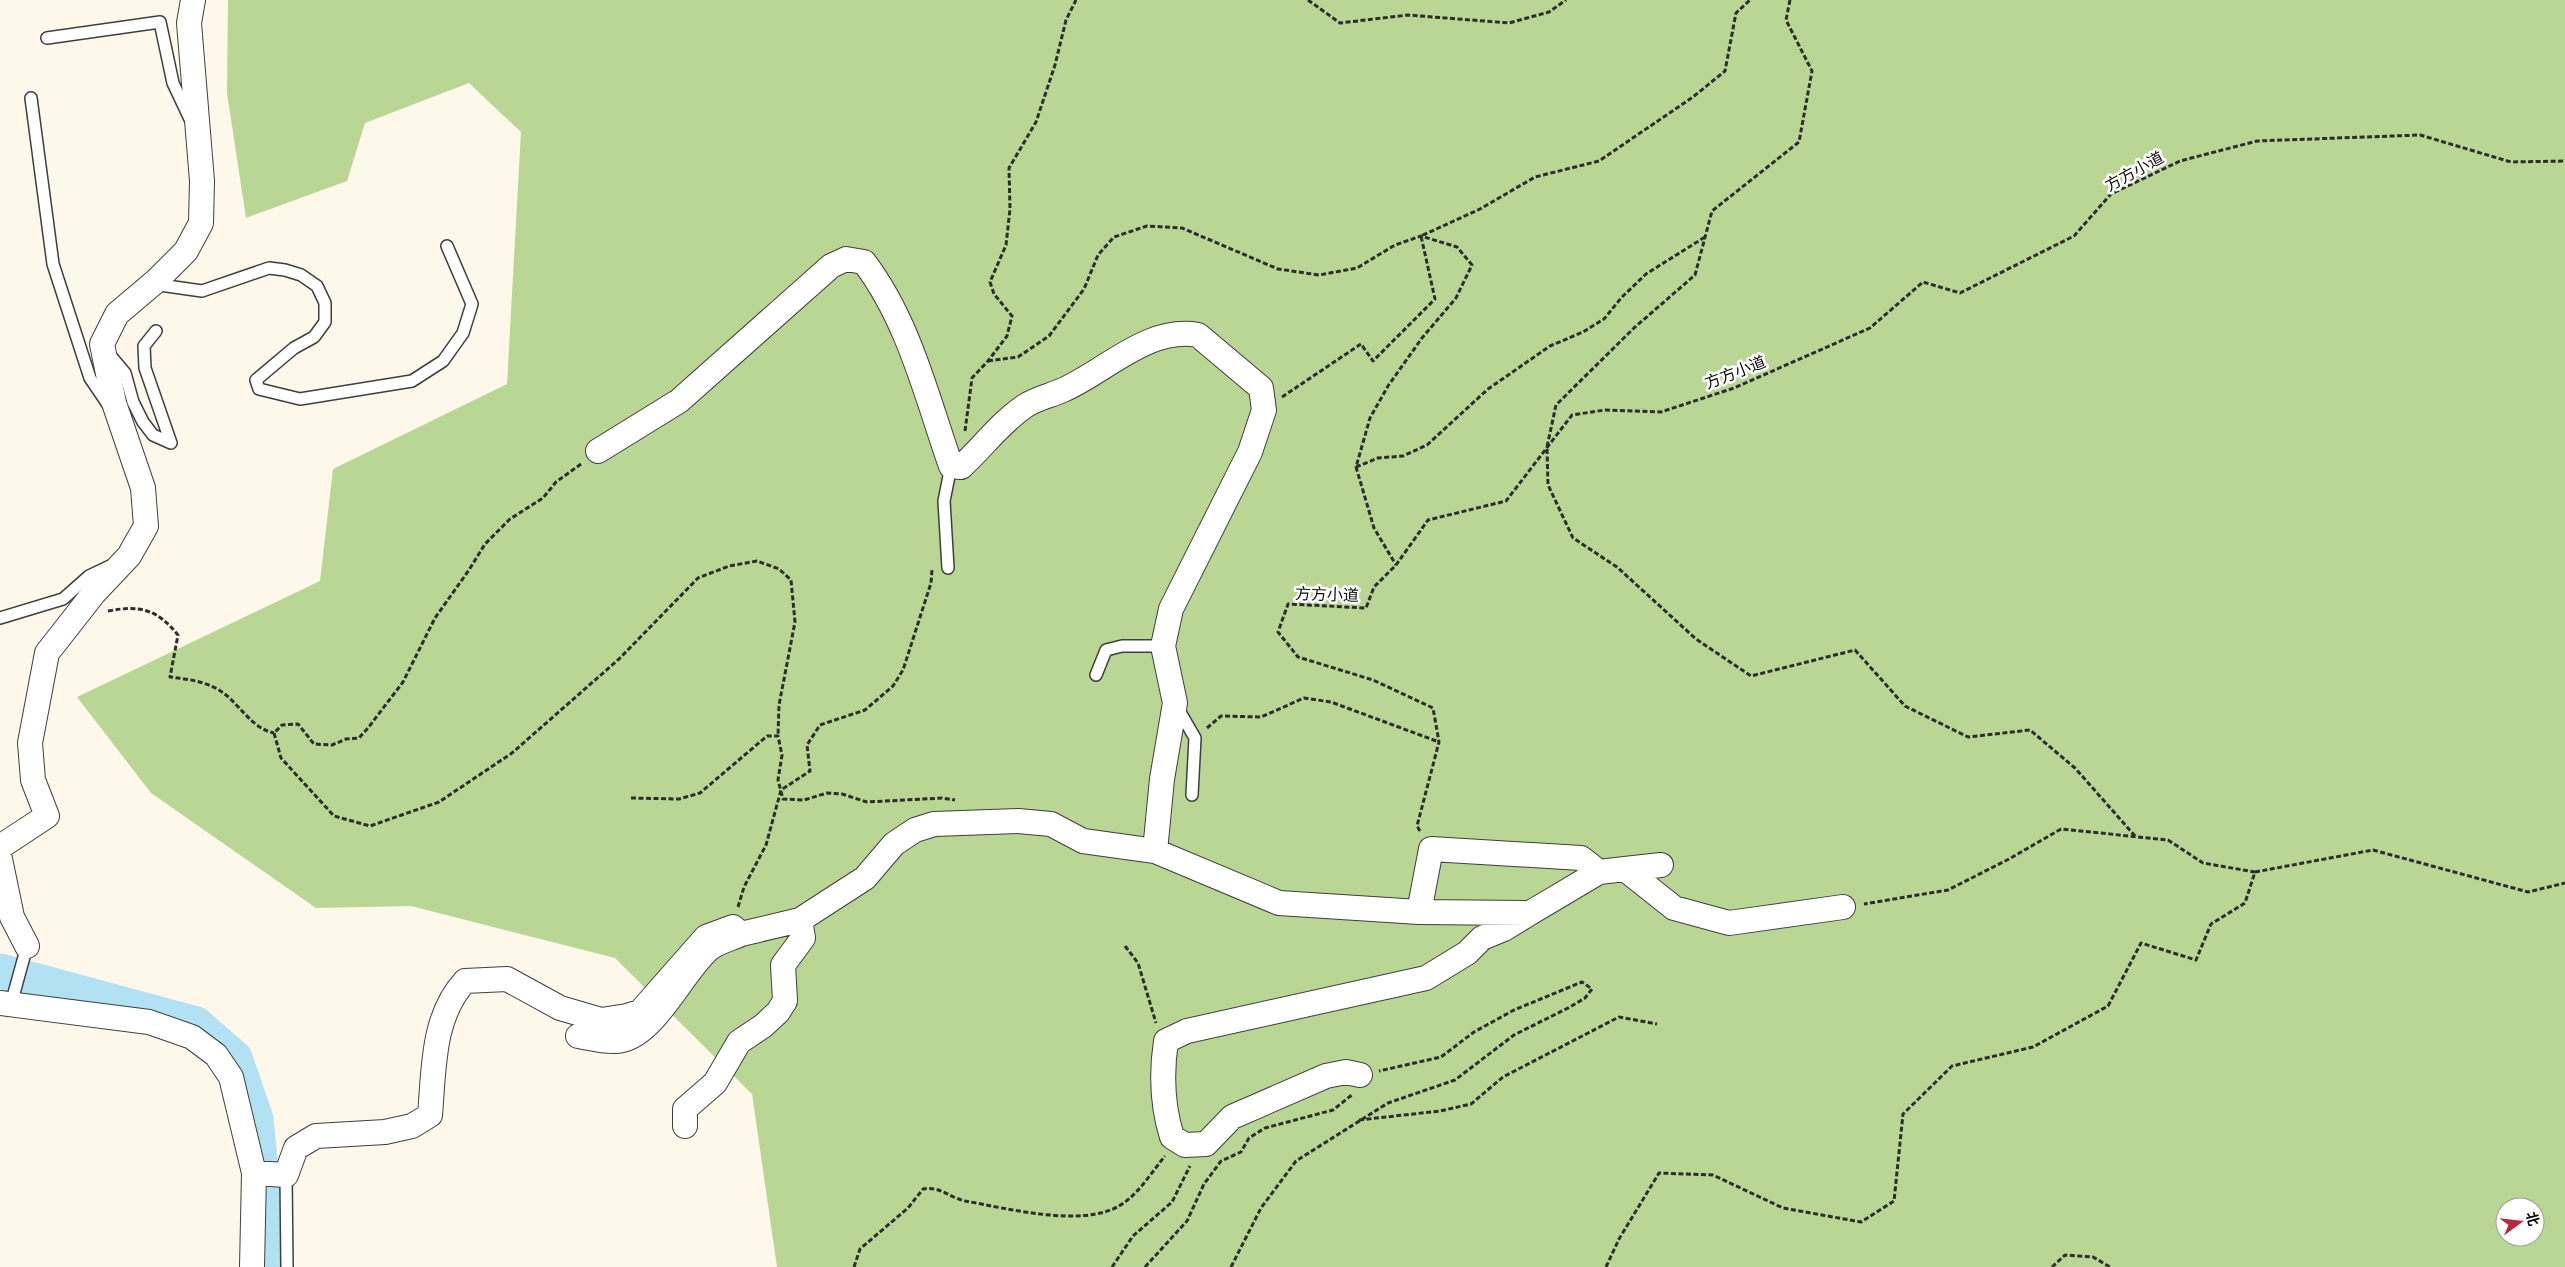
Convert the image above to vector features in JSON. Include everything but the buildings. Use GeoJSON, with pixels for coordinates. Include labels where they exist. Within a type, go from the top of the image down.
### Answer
{"type":"FeatureCollection","features":[{"type":"Feature","properties":{"kind":"street"},"geometry":{"type":"LineString","coordinates":[[0,847],[47,816],[33,780],[30,743],[47,653],[94,593],[130,556],[146,526],[144,488],[114,403],[102,344],[117,314],[186,251],[201,222],[202,181],[189,23],[193,0]]}},
{"type":"Feature","properties":{"kind":"street"},"geometry":{"type":"LineString","coordinates":[[598,451],[679,401],[831,266],[846,259],[864,262],[877,279],[894,310],[956,467],[1024,407],[1044,396],[1063,390],[1144,344],[1172,335],[1187,333],[1198,335],[1261,388],[1264,410],[1250,452],[1172,609],[1163,646],[1175,703],[1162,779],[1154,851]]}},
{"type":"Feature","properties":{"kind":"street"},"geometry":{"type":"LineString","coordinates":[[254,1173],[286,1174],[296,1148],[316,1136],[385,1132],[412,1126],[430,1115],[437,1039],[452,998],[465,981],[507,979],[560,1008],[601,1020],[640,1012],[706,937],[800,920],[865,878],[894,844],[915,830],[934,824],[1018,821],[1051,824],[1083,840],[1154,851],[1279,903],[1419,912],[1530,914]]}},
{"type":"Feature","properties":{"kind":"street"},"geometry":{"type":"LineString","coordinates":[[1419,912],[1431,849],[1580,858],[1599,872]]}},
{"type":"Feature","properties":{"kind":"street"},"geometry":{"type":"LineString","coordinates":[[0,859],[12,917],[27,946]]}},
{"type":"Feature","properties":{"kind":"street"},"geometry":{"type":"LineString","coordinates":[[1360,1075],[1346,1072],[1326,1076],[1232,1117],[1206,1144],[1185,1145],[1172,1137],[1165,1112],[1162,1068],[1166,1041],[1187,1031],[1426,978],[1467,953],[1482,938],[1504,929],[1599,872],[1661,865]]}},
{"type":"Feature","properties":{"kind":"street"},"geometry":{"type":"LineString","coordinates":[[1625,869],[1674,908],[1729,923],[1843,907]]}},
{"type":"Feature","properties":{"kind":"street"},"geometry":{"type":"LineString","coordinates":[[685,1126],[685,1108],[715,1083],[739,1042],[763,1026],[778,1012],[785,1001],[783,965],[803,938],[800,920]]}},
{"type":"Feature","properties":{"kind":"street"},"geometry":{"type":"LineString","coordinates":[[578,1036],[616,1042],[630,1038],[648,1026],[690,968],[711,947],[737,931]]}},
{"type":"Feature","properties":{"kind":"street"},"geometry":{"type":"LineString","coordinates":[[5,1004],[149,1022],[192,1037],[216,1054],[231,1077],[254,1173],[252,1267]]}},
{"type":"Feature","properties":{"kind":"lane"},"geometry":{"type":"LineString","coordinates":[[47,38],[160,22],[173,83],[198,137]]}},
{"type":"Feature","properties":{"kind":"lane"},"geometry":{"type":"LineString","coordinates":[[31,98],[53,264],[90,378],[122,426]]}},
{"type":"Feature","properties":{"kind":"lane"},"geometry":{"type":"LineString","coordinates":[[152,284],[202,291],[269,268],[285,270],[301,276],[317,286],[325,303],[325,322],[314,337],[282,357],[256,380],[259,389],[300,399],[412,381],[443,361],[463,333],[472,304],[447,246]]}},
{"type":"Feature","properties":{"kind":"lane"},"geometry":{"type":"LineString","coordinates":[[102,344],[125,373],[133,402],[143,422],[153,436],[171,443],[145,368],[144,346],[156,331]]}},
{"type":"Feature","properties":{"kind":"lane"},"geometry":{"type":"LineString","coordinates":[[948,568],[944,501],[956,467]]}},
{"type":"Feature","properties":{"kind":"lane"},"geometry":{"type":"LineString","coordinates":[[0,618],[63,599],[89,576],[130,556]]}},
{"type":"Feature","properties":{"kind":"lane"},"geometry":{"type":"LineString","coordinates":[[1096,674],[1106,650],[1122,646],[1163,646]]}},
{"type":"Feature","properties":{"kind":"lane"},"geometry":{"type":"LineString","coordinates":[[1175,703],[1194,738],[1192,795]]}},
{"type":"Feature","properties":{"kind":"lane"},"geometry":{"type":"LineString","coordinates":[[5,1004],[27,946]]}},
{"type":"Feature","properties":{"kind":"lane"},"geometry":{"type":"LineString","coordinates":[[286,1174],[287,1267]]}},
{"type":"Feature","properties":{"kind":"path"},"geometry":{"type":"LineString","coordinates":[[956,467],[972,378],[1007,336],[1012,316],[994,294],[990,282],[1006,245],[1010,209],[1009,168],[1036,122],[1055,65],[1066,20],[1076,0]]}},
{"type":"Feature","properties":{"kind":"path"},"geometry":{"type":"LineString","coordinates":[[1308,0],[1340,23],[1408,14],[1509,23],[1549,12],[1566,0]]}},
{"type":"Feature","properties":{"kind":"path"},"geometry":{"type":"LineString","coordinates":[[988,361],[1018,357],[1049,336],[1084,289],[1098,255],[1114,237],[1147,226],[1182,228],[1278,269],[1320,275],[1357,268],[1395,245],[1421,236],[1480,209],[1535,177],[1599,161],[1693,97],[1725,71],[1736,13],[1750,0]]}},
{"type":"Feature","properties":{"kind":"path"},"geometry":{"type":"LineString","coordinates":[[1790,0],[1786,20],[1812,70],[1799,142],[1712,211],[1695,275],[1634,328],[1556,405],[1547,447],[1548,485],[1573,538],[1617,567],[1696,639],[1751,676],[1855,650],[1905,706],[1968,737],[2030,730],[2075,768],[2135,836]]}},
{"type":"Feature","properties":{"kind":"path","name":"方方小道"},"geometry":{"type":"LineString","coordinates":[[1431,849],[1418,826],[1440,742],[1433,708],[1373,680],[1298,657],[1278,632],[1288,604],[1366,608],[1374,587],[1396,564],[1428,520],[1506,500],[1572,415],[1605,410],[1661,412],[1734,388],[1870,328],[1922,282],[1960,293],[2074,236],[2111,194],[2180,161],[2257,141],[2420,135],[2511,162],[2565,161]]}},
{"type":"Feature","properties":{"kind":"path"},"geometry":{"type":"LineString","coordinates":[[1264,410],[1361,344],[1373,360],[1435,298],[1421,236]]}},
{"type":"Feature","properties":{"kind":"path"},"geometry":{"type":"LineString","coordinates":[[1396,564],[1374,528],[1356,466],[1374,410],[1416,346],[1456,298],[1472,265],[1457,247],[1421,236]]}},
{"type":"Feature","properties":{"kind":"path"},"geometry":{"type":"LineString","coordinates":[[1356,466],[1378,458],[1402,456],[1427,445],[1488,389],[1550,346],[1604,320],[1622,297],[1646,274],[1706,236]]}},
{"type":"Feature","properties":{"kind":"path"},"geometry":{"type":"LineString","coordinates":[[274,733],[282,725],[298,724],[314,744],[332,745],[346,739],[359,738],[395,696],[434,618],[469,570],[485,544],[510,519],[543,498],[556,482],[598,451]]}},
{"type":"Feature","properties":{"kind":"path"},"geometry":{"type":"LineString","coordinates":[[737,931],[744,887],[766,845],[781,790],[810,771],[807,745],[820,724],[865,710],[892,686],[904,670],[921,607],[931,583],[932,560],[946,544]]}},
{"type":"Feature","properties":{"kind":"path"},"geometry":{"type":"LineString","coordinates":[[274,733],[281,758],[334,816],[370,826],[439,802],[512,753],[547,725],[570,702],[620,659],[698,578],[729,566],[757,561],[779,570],[792,580],[795,622],[778,705],[778,736],[782,755],[778,780],[783,799],[804,800],[827,793],[842,794],[867,802],[942,798],[959,801]]}},
{"type":"Feature","properties":{"kind":"path"},"geometry":{"type":"LineString","coordinates":[[102,612],[130,607],[148,610],[169,624],[178,635],[170,677],[198,681],[220,691],[240,711],[265,731],[274,733]]}},
{"type":"Feature","properties":{"kind":"path"},"geometry":{"type":"LineString","coordinates":[[1194,738],[1221,716],[1262,717],[1304,698],[1331,702],[1440,742]]}},
{"type":"Feature","properties":{"kind":"path"},"geometry":{"type":"LineString","coordinates":[[631,798],[679,799],[700,793],[767,736],[778,736]]}},
{"type":"Feature","properties":{"kind":"path"},"geometry":{"type":"LineString","coordinates":[[1843,907],[1948,890],[2009,859],[2061,829],[2168,840],[2203,863],[2255,872],[2373,850],[2528,892],[2565,882]]}},
{"type":"Feature","properties":{"kind":"path"},"geometry":{"type":"LineString","coordinates":[[1606,1267],[1619,1240],[1659,1173],[1713,1176],[1783,1208],[1861,1222],[1894,1201],[1904,1114],[1952,1066],[2033,1047],[2108,1006],[2141,944],[2196,960],[2211,924],[2245,903],[2255,872]]}},
{"type":"Feature","properties":{"kind":"path"},"geometry":{"type":"LineString","coordinates":[[1125,946],[1138,963],[1155,1022],[1166,1041]]}},
{"type":"Feature","properties":{"kind":"path"},"geometry":{"type":"LineString","coordinates":[[1231,1267],[1261,1208],[1296,1161],[1388,1103],[1455,1080],[1514,1035],[1570,1007],[1585,998],[1592,989],[1582,982],[1514,1010],[1474,1032],[1441,1057],[1360,1075],[1359,1089],[1334,1110],[1266,1128],[1249,1138],[1241,1140]]}},
{"type":"Feature","properties":{"kind":"path"},"geometry":{"type":"LineString","coordinates":[[1359,1120],[1440,1111],[1472,1104],[1503,1077],[1619,1017],[1657,1024]]}},
{"type":"Feature","properties":{"kind":"path"},"geometry":{"type":"LineString","coordinates":[[1145,1267],[1187,1221],[1204,1184],[1221,1161],[1241,1152],[1249,1138]]}},
{"type":"Feature","properties":{"kind":"path"},"geometry":{"type":"LineString","coordinates":[[854,1267],[860,1249],[908,1208],[923,1189],[934,1187],[955,1199],[1044,1216],[1087,1215],[1118,1207],[1130,1197],[1179,1141]]}},
{"type":"Feature","properties":{"kind":"path"},"geometry":{"type":"LineString","coordinates":[[1112,1267],[1134,1236],[1172,1202],[1188,1169],[1206,1144]]}},
{"type":"Feature","properties":{"kind":"path"},"geometry":{"type":"LineString","coordinates":[[2052,1267],[2065,1255],[2093,1257],[2110,1267]]}},
{"type":"Feature","properties":{"kind":"green space"},"geometry":{"type":"Polygon","coordinates":[[[228,0],[2565,0],[2565,1267],[777,1267],[752,1094],[615,958],[411,906],[316,908],[151,793],[77,697],[320,581],[333,469],[507,384],[521,132],[469,83],[365,123],[347,181],[246,218],[227,93],[228,0]]]}},
{"type":"Feature","properties":{"kind":"waterway"},"geometry":{"type":"LineString","coordinates":[[0,971],[196,1024],[235,1058],[256,1119],[266,1222],[265,1267]]}}]}
